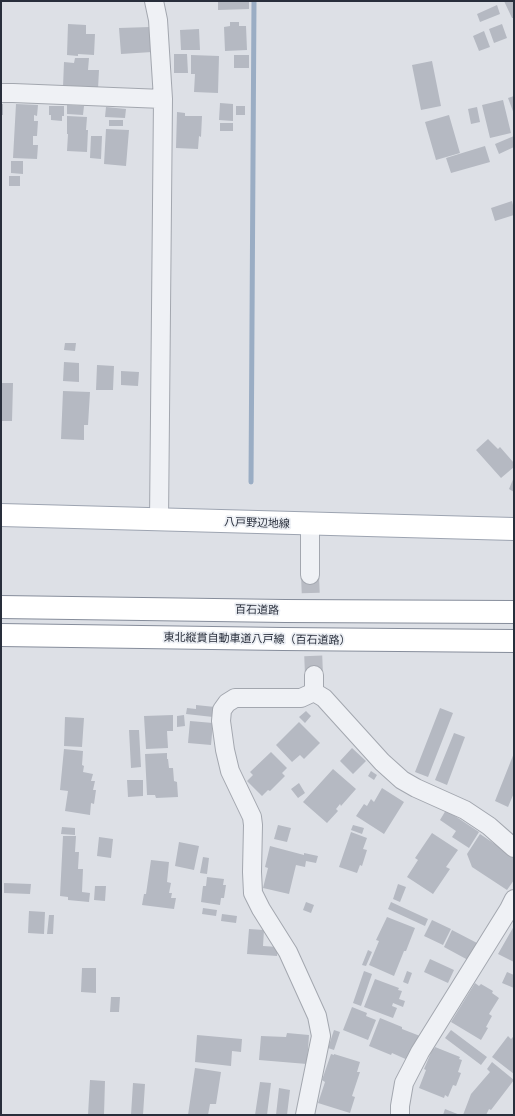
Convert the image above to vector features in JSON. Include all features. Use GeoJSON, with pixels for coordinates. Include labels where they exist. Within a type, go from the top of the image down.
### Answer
{"type":"FeatureCollection","features":[{"type":"Feature","properties":{"kind":"main road","name":"八戸野辺地線"},"geometry":{"type":"LineString","coordinates":[[1,515],[514,529]]}},
{"type":"Feature","properties":{"kind":"main road","name":"百石道路"},"geometry":{"type":"LineString","coordinates":[[1,607],[285,611],[514,612]]}},
{"type":"Feature","properties":{"kind":"main road","name":"東北縦貫自動車道八戸線（百石道路）"},"geometry":{"type":"LineString","coordinates":[[1,635],[291,640],[514,641]]}},
{"type":"Feature","properties":{"kind":"street"},"geometry":{"type":"LineString","coordinates":[[154,1],[158,20],[162,99],[159,520]]}},
{"type":"Feature","properties":{"kind":"street"},"geometry":{"type":"LineString","coordinates":[[1,93],[162,99]]}},
{"type":"Feature","properties":{"kind":"street"},"geometry":{"type":"LineString","coordinates":[[310,524],[310,575]]}},
{"type":"Feature","properties":{"kind":"street"},"geometry":{"type":"LineString","coordinates":[[304,1115],[321,1036],[317,1016],[288,952],[261,909],[253,893],[252,817],[230,771],[225,750],[221,720],[222,710],[226,703],[235,698],[301,698],[314,683],[324,698],[382,762],[402,780],[416,788],[465,810],[489,826],[514,848]]}},
{"type":"Feature","properties":{"kind":"street"},"geometry":{"type":"LineString","coordinates":[[400,1115],[404,1083],[420,1052],[514,899]]}},
{"type":"Feature","properties":{"kind":"building"},"geometry":{"type":"Polygon","coordinates":[[[218,1],[249,1],[249,9],[218,10],[218,1]]]}},
{"type":"Feature","properties":{"kind":"building"},"geometry":{"type":"Polygon","coordinates":[[[504,1],[514,1],[514,18],[512,18],[504,1]]]}},
{"type":"Feature","properties":{"kind":"building"},"geometry":{"type":"Polygon","coordinates":[[[497,5],[500,14],[480,22],[477,14],[497,5]]]}},
{"type":"Feature","properties":{"kind":"building"},"geometry":{"type":"Polygon","coordinates":[[[230,22],[239,22],[239,26],[246,26],[247,50],[225,51],[224,27],[230,26],[230,22]]]}},
{"type":"Feature","properties":{"kind":"building"},"geometry":{"type":"Polygon","coordinates":[[[68,24],[86,25],[86,34],[95,34],[94,55],[67,55],[68,24]]]}},
{"type":"Feature","properties":{"kind":"building"},"geometry":{"type":"Polygon","coordinates":[[[502,24],[507,38],[494,43],[489,29],[502,24]]]}},
{"type":"Feature","properties":{"kind":"building"},"geometry":{"type":"Polygon","coordinates":[[[150,27],[152,52],[121,54],[119,28],[150,27]]]}},
{"type":"Feature","properties":{"kind":"building"},"geometry":{"type":"Polygon","coordinates":[[[199,29],[200,50],[181,50],[180,30],[199,29]]]}},
{"type":"Feature","properties":{"kind":"building"},"geometry":{"type":"Polygon","coordinates":[[[484,31],[490,47],[479,51],[473,36],[484,31]]]}},
{"type":"Feature","properties":{"kind":"building"},"geometry":{"type":"Polygon","coordinates":[[[174,54],[187,54],[188,73],[174,73],[174,54]]]}},
{"type":"Feature","properties":{"kind":"building"},"geometry":{"type":"Polygon","coordinates":[[[191,55],[219,56],[218,93],[194,92],[195,74],[191,74],[191,55]]]}},
{"type":"Feature","properties":{"kind":"building"},"geometry":{"type":"Polygon","coordinates":[[[234,55],[249,55],[249,68],[234,68],[234,55]]]}},
{"type":"Feature","properties":{"kind":"building"},"geometry":{"type":"Polygon","coordinates":[[[75,58],[89,58],[88,70],[99,70],[98,89],[63,87],[64,62],[74,63],[75,58]]]}},
{"type":"Feature","properties":{"kind":"building"},"geometry":{"type":"Polygon","coordinates":[[[432,61],[441,106],[421,110],[412,65],[432,61]]]}},
{"type":"Feature","properties":{"kind":"building"},"geometry":{"type":"Polygon","coordinates":[[[514,96],[514,114],[508,98],[514,96]]]}},
{"type":"Feature","properties":{"kind":"building"},"geometry":{"type":"Polygon","coordinates":[[[503,100],[511,133],[490,138],[482,105],[503,100]]]}},
{"type":"Feature","properties":{"kind":"building"},"geometry":{"type":"Polygon","coordinates":[[[220,103],[233,104],[233,121],[219,120],[220,103]]]}},
{"type":"Feature","properties":{"kind":"building"},"geometry":{"type":"Polygon","coordinates":[[[1,104],[3,104],[3,115],[1,115],[1,104]]]}},
{"type":"Feature","properties":{"kind":"building"},"geometry":{"type":"Polygon","coordinates":[[[16,104],[38,105],[37,116],[34,115],[34,121],[38,121],[37,136],[33,136],[33,145],[38,145],[37,159],[13,158],[16,104]]]}},
{"type":"Feature","properties":{"kind":"building"},"geometry":{"type":"Polygon","coordinates":[[[67,105],[84,106],[83,115],[67,114],[67,105]]]}},
{"type":"Feature","properties":{"kind":"building"},"geometry":{"type":"Polygon","coordinates":[[[49,106],[64,106],[64,116],[62,116],[62,121],[51,120],[51,115],[49,115],[49,106]]]}},
{"type":"Feature","properties":{"kind":"building"},"geometry":{"type":"Polygon","coordinates":[[[236,106],[245,106],[245,115],[236,115],[236,106]]]}},
{"type":"Feature","properties":{"kind":"building"},"geometry":{"type":"Polygon","coordinates":[[[106,107],[126,109],[125,118],[105,117],[106,107]]]}},
{"type":"Feature","properties":{"kind":"building"},"geometry":{"type":"Polygon","coordinates":[[[477,107],[480,122],[471,124],[468,109],[477,107]]]}},
{"type":"Feature","properties":{"kind":"building"},"geometry":{"type":"Polygon","coordinates":[[[177,112],[185,113],[185,116],[202,116],[201,137],[199,136],[198,149],[176,148],[177,112]]]}},
{"type":"Feature","properties":{"kind":"building"},"geometry":{"type":"Polygon","coordinates":[[[449,115],[460,153],[436,160],[425,122],[449,115]]]}},
{"type":"Feature","properties":{"kind":"building"},"geometry":{"type":"Polygon","coordinates":[[[67,116],[87,117],[87,152],[67,151],[67,116]]]}},
{"type":"Feature","properties":{"kind":"building"},"geometry":{"type":"Polygon","coordinates":[[[109,120],[123,120],[123,126],[109,126],[109,120]]]}},
{"type":"Feature","properties":{"kind":"building"},"geometry":{"type":"Polygon","coordinates":[[[220,123],[233,123],[233,131],[220,131],[220,123]]]}},
{"type":"Feature","properties":{"kind":"building"},"geometry":{"type":"Polygon","coordinates":[[[106,129],[129,130],[126,166],[104,164],[106,129]]]}},
{"type":"Feature","properties":{"kind":"building"},"geometry":{"type":"Polygon","coordinates":[[[91,136],[102,136],[101,159],[90,158],[91,136]]]}},
{"type":"Feature","properties":{"kind":"building"},"geometry":{"type":"Polygon","coordinates":[[[514,136],[514,147],[499,154],[495,144],[514,136]]]}},
{"type":"Feature","properties":{"kind":"building"},"geometry":{"type":"Polygon","coordinates":[[[485,146],[490,162],[451,173],[446,158],[485,146]]]}},
{"type":"Feature","properties":{"kind":"building"},"geometry":{"type":"Polygon","coordinates":[[[11,161],[23,161],[23,174],[11,173],[11,161]]]}},
{"type":"Feature","properties":{"kind":"building"},"geometry":{"type":"Polygon","coordinates":[[[9,176],[20,176],[20,186],[9,186],[9,176]]]}},
{"type":"Feature","properties":{"kind":"building"},"geometry":{"type":"Polygon","coordinates":[[[512,201],[514,215],[495,221],[491,208],[512,201]]]}},
{"type":"Feature","properties":{"kind":"building"},"geometry":{"type":"Polygon","coordinates":[[[65,343],[76,343],[75,351],[64,350],[65,343]]]}},
{"type":"Feature","properties":{"kind":"building"},"geometry":{"type":"Polygon","coordinates":[[[64,362],[79,363],[79,382],[63,381],[64,362]]]}},
{"type":"Feature","properties":{"kind":"building"},"geometry":{"type":"Polygon","coordinates":[[[97,365],[114,366],[113,390],[96,390],[97,365]]]}},
{"type":"Feature","properties":{"kind":"building"},"geometry":{"type":"Polygon","coordinates":[[[121,371],[139,372],[138,386],[121,385],[121,371]]]}},
{"type":"Feature","properties":{"kind":"building"},"geometry":{"type":"Polygon","coordinates":[[[1,383],[13,383],[12,421],[1,421],[1,383]]]}},
{"type":"Feature","properties":{"kind":"building"},"geometry":{"type":"Polygon","coordinates":[[[63,391],[90,392],[88,425],[84,425],[84,440],[61,439],[63,391]]]}},
{"type":"Feature","properties":{"kind":"building"},"geometry":{"type":"Polygon","coordinates":[[[488,439],[498,449],[500,447],[514,463],[514,467],[501,478],[476,450],[488,439]]]}},
{"type":"Feature","properties":{"kind":"building"},"geometry":{"type":"Polygon","coordinates":[[[514,477],[514,492],[509,489],[514,477]]]}},
{"type":"Feature","properties":{"kind":"building"},"geometry":{"type":"Polygon","coordinates":[[[196,705],[215,707],[213,717],[186,714],[187,708],[196,709],[196,705]]]}},
{"type":"Feature","properties":{"kind":"building"},"geometry":{"type":"Polygon","coordinates":[[[440,708],[453,713],[428,777],[415,772],[440,708]]]}},
{"type":"Feature","properties":{"kind":"building"},"geometry":{"type":"Polygon","coordinates":[[[306,711],[311,716],[305,723],[299,717],[306,711]]]}},
{"type":"Feature","properties":{"kind":"building"},"geometry":{"type":"Polygon","coordinates":[[[173,715],[173,731],[167,731],[168,748],[146,749],[144,716],[173,715]]]}},
{"type":"Feature","properties":{"kind":"building"},"geometry":{"type":"Polygon","coordinates":[[[184,715],[185,726],[177,727],[177,716],[184,715]]]}},
{"type":"Feature","properties":{"kind":"building"},"geometry":{"type":"Polygon","coordinates":[[[65,717],[84,718],[82,747],[64,746],[65,717]]]}},
{"type":"Feature","properties":{"kind":"building"},"geometry":{"type":"Polygon","coordinates":[[[190,721],[213,723],[211,745],[188,743],[190,721]]]}},
{"type":"Feature","properties":{"kind":"building"},"geometry":{"type":"Polygon","coordinates":[[[299,722],[320,743],[304,759],[300,755],[292,762],[276,745],[299,722]]]}},
{"type":"Feature","properties":{"kind":"building"},"geometry":{"type":"Polygon","coordinates":[[[129,730],[139,730],[141,767],[131,768],[129,730]]]}},
{"type":"Feature","properties":{"kind":"building"},"geometry":{"type":"Polygon","coordinates":[[[454,733],[465,737],[447,785],[435,780],[454,733]]]}},
{"type":"Feature","properties":{"kind":"building"},"geometry":{"type":"Polygon","coordinates":[[[352,748],[366,761],[353,774],[340,761],[352,748]]]}},
{"type":"Feature","properties":{"kind":"building"},"geometry":{"type":"Polygon","coordinates":[[[64,749],[83,751],[83,772],[93,774],[91,781],[95,781],[93,790],[96,790],[94,804],[91,803],[90,815],[65,811],[68,791],[60,790],[64,749]]]}},
{"type":"Feature","properties":{"kind":"building"},"geometry":{"type":"Polygon","coordinates":[[[271,752],[287,768],[282,773],[285,776],[270,791],[268,790],[262,796],[247,781],[253,775],[250,772],[271,752]]]}},
{"type":"Feature","properties":{"kind":"building"},"geometry":{"type":"Polygon","coordinates":[[[167,753],[169,768],[173,768],[174,781],[177,782],[178,797],[156,798],[155,795],[147,795],[145,754],[167,753]]]}},
{"type":"Feature","properties":{"kind":"building"},"geometry":{"type":"Polygon","coordinates":[[[514,753],[514,793],[508,807],[495,801],[514,753]]]}},
{"type":"Feature","properties":{"kind":"building"},"geometry":{"type":"Polygon","coordinates":[[[333,769],[356,789],[341,806],[340,804],[336,809],[338,811],[327,823],[303,802],[333,769]]]}},
{"type":"Feature","properties":{"kind":"building"},"geometry":{"type":"Polygon","coordinates":[[[371,771],[377,775],[374,780],[368,776],[371,771]]]}},
{"type":"Feature","properties":{"kind":"building"},"geometry":{"type":"Polygon","coordinates":[[[127,780],[143,780],[143,796],[128,797],[127,780]]]}},
{"type":"Feature","properties":{"kind":"building"},"geometry":{"type":"Polygon","coordinates":[[[299,783],[305,793],[298,798],[291,789],[299,783]]]}},
{"type":"Feature","properties":{"kind":"building"},"geometry":{"type":"Polygon","coordinates":[[[382,788],[404,802],[384,834],[356,816],[364,804],[367,806],[371,799],[374,802],[382,788]]]}},
{"type":"Feature","properties":{"kind":"building"},"geometry":{"type":"Polygon","coordinates":[[[446,810],[479,832],[469,848],[452,837],[456,831],[440,820],[446,810]]]}},
{"type":"Feature","properties":{"kind":"building"},"geometry":{"type":"Polygon","coordinates":[[[278,825],[291,828],[287,842],[274,839],[278,825]]]}},
{"type":"Feature","properties":{"kind":"building"},"geometry":{"type":"Polygon","coordinates":[[[353,825],[364,828],[362,834],[351,830],[353,825]]]}},
{"type":"Feature","properties":{"kind":"building"},"geometry":{"type":"Polygon","coordinates":[[[62,827],[75,828],[75,835],[61,834],[62,827]]]}},
{"type":"Feature","properties":{"kind":"building"},"geometry":{"type":"Polygon","coordinates":[[[351,832],[367,838],[363,849],[367,850],[362,866],[360,865],[357,873],[339,867],[351,832]]]}},
{"type":"Feature","properties":{"kind":"building"},"geometry":{"type":"Polygon","coordinates":[[[432,833],[458,850],[446,867],[450,869],[433,894],[407,877],[418,860],[415,858],[432,833]]]}},
{"type":"Feature","properties":{"kind":"building"},"geometry":{"type":"Polygon","coordinates":[[[480,834],[514,857],[514,880],[507,890],[472,867],[467,854],[480,834]]]}},
{"type":"Feature","properties":{"kind":"building"},"geometry":{"type":"Polygon","coordinates":[[[63,836],[76,836],[75,852],[79,852],[78,869],[83,869],[82,892],[90,893],[89,902],[68,900],[68,897],[60,896],[63,836]]]}},
{"type":"Feature","properties":{"kind":"building"},"geometry":{"type":"Polygon","coordinates":[[[99,837],[113,839],[111,858],[97,856],[99,837]]]}},
{"type":"Feature","properties":{"kind":"building"},"geometry":{"type":"Polygon","coordinates":[[[179,842],[199,846],[194,870],[175,866],[179,842]]]}},
{"type":"Feature","properties":{"kind":"building"},"geometry":{"type":"Polygon","coordinates":[[[270,846],[304,855],[304,853],[318,856],[316,863],[306,861],[305,867],[296,865],[289,894],[263,888],[268,868],[265,867],[270,846]]]}},
{"type":"Feature","properties":{"kind":"building"},"geometry":{"type":"Polygon","coordinates":[[[203,857],[209,858],[207,874],[200,873],[203,857]]]}},
{"type":"Feature","properties":{"kind":"building"},"geometry":{"type":"Polygon","coordinates":[[[151,860],[169,862],[167,882],[171,883],[169,893],[172,893],[171,898],[176,898],[174,909],[142,905],[144,894],[146,894],[151,860]]]}},
{"type":"Feature","properties":{"kind":"building"},"geometry":{"type":"Polygon","coordinates":[[[207,877],[224,879],[223,885],[226,885],[224,898],[221,898],[220,905],[201,902],[203,886],[206,886],[207,877]]]}},
{"type":"Feature","properties":{"kind":"building"},"geometry":{"type":"Polygon","coordinates":[[[4,883],[31,884],[30,894],[4,893],[4,883]]]}},
{"type":"Feature","properties":{"kind":"building"},"geometry":{"type":"Polygon","coordinates":[[[398,884],[406,887],[400,902],[393,899],[398,884]]]}},
{"type":"Feature","properties":{"kind":"building"},"geometry":{"type":"Polygon","coordinates":[[[95,886],[106,886],[105,901],[94,900],[95,886]]]}},
{"type":"Feature","properties":{"kind":"building"},"geometry":{"type":"Polygon","coordinates":[[[306,902],[314,905],[311,913],[303,910],[306,902]]]}},
{"type":"Feature","properties":{"kind":"building"},"geometry":{"type":"Polygon","coordinates":[[[391,902],[428,919],[425,926],[388,909],[391,902]]]}},
{"type":"Feature","properties":{"kind":"building"},"geometry":{"type":"Polygon","coordinates":[[[203,908],[217,910],[216,916],[202,914],[203,908]]]}},
{"type":"Feature","properties":{"kind":"building"},"geometry":{"type":"Polygon","coordinates":[[[29,911],[45,912],[44,934],[28,933],[29,911]]]}},
{"type":"Feature","properties":{"kind":"building"},"geometry":{"type":"Polygon","coordinates":[[[222,914],[237,916],[236,923],[221,921],[222,914]]]}},
{"type":"Feature","properties":{"kind":"building"},"geometry":{"type":"Polygon","coordinates":[[[49,915],[54,915],[53,934],[47,934],[49,915]]]}},
{"type":"Feature","properties":{"kind":"building"},"geometry":{"type":"Polygon","coordinates":[[[387,917],[415,928],[394,976],[369,965],[379,941],[376,940],[387,917]]]}},
{"type":"Feature","properties":{"kind":"building"},"geometry":{"type":"Polygon","coordinates":[[[432,920],[451,929],[443,945],[424,936],[432,920]]]}},
{"type":"Feature","properties":{"kind":"building"},"geometry":{"type":"Polygon","coordinates":[[[514,926],[514,962],[498,954],[514,926]]]}},
{"type":"Feature","properties":{"kind":"building"},"geometry":{"type":"Polygon","coordinates":[[[249,929],[264,930],[263,946],[278,947],[277,956],[247,954],[249,929]]]}},
{"type":"Feature","properties":{"kind":"building"},"geometry":{"type":"Polygon","coordinates":[[[452,930],[477,943],[468,960],[444,947],[452,930]]]}},
{"type":"Feature","properties":{"kind":"building"},"geometry":{"type":"Polygon","coordinates":[[[368,950],[372,952],[366,966],[362,965],[368,950]]]}},
{"type":"Feature","properties":{"kind":"building"},"geometry":{"type":"Polygon","coordinates":[[[430,959],[454,970],[448,983],[424,972],[430,959]]]}},
{"type":"Feature","properties":{"kind":"building"},"geometry":{"type":"Polygon","coordinates":[[[82,968],[96,968],[96,993],[81,992],[82,968]]]}},
{"type":"Feature","properties":{"kind":"building"},"geometry":{"type":"Polygon","coordinates":[[[364,971],[372,974],[361,1006],[353,1003],[364,971]]]}},
{"type":"Feature","properties":{"kind":"building"},"geometry":{"type":"Polygon","coordinates":[[[407,971],[412,973],[408,984],[403,982],[407,971]]]}},
{"type":"Feature","properties":{"kind":"building"},"geometry":{"type":"Polygon","coordinates":[[[507,972],[514,975],[514,988],[502,983],[507,972]]]}},
{"type":"Feature","properties":{"kind":"building"},"geometry":{"type":"Polygon","coordinates":[[[375,979],[399,988],[398,990],[402,991],[399,999],[405,1001],[403,1007],[393,1003],[392,1006],[397,1008],[393,1018],[364,1007],[375,979]]]}},
{"type":"Feature","properties":{"kind":"building"},"geometry":{"type":"Polygon","coordinates":[[[475,983],[479,986],[481,984],[493,991],[492,993],[499,998],[489,1014],[492,1016],[486,1027],[488,1028],[481,1040],[451,1022],[475,983]]]}},
{"type":"Feature","properties":{"kind":"building"},"geometry":{"type":"Polygon","coordinates":[[[111,997],[120,997],[119,1012],[110,1012],[111,997]]]}},
{"type":"Feature","properties":{"kind":"building"},"geometry":{"type":"Polygon","coordinates":[[[352,1007],[367,1013],[366,1016],[376,1020],[368,1040],[343,1030],[352,1007]]]}},
{"type":"Feature","properties":{"kind":"building"},"geometry":{"type":"Polygon","coordinates":[[[380,1018],[420,1036],[410,1061],[392,1053],[391,1055],[369,1046],[380,1018]]]}},
{"type":"Feature","properties":{"kind":"building"},"geometry":{"type":"Polygon","coordinates":[[[334,1030],[340,1032],[334,1050],[328,1048],[334,1030]]]}},
{"type":"Feature","properties":{"kind":"building"},"geometry":{"type":"Polygon","coordinates":[[[451,1030],[487,1057],[481,1065],[445,1038],[451,1030]]]}},
{"type":"Feature","properties":{"kind":"building"},"geometry":{"type":"Polygon","coordinates":[[[287,1033],[309,1035],[307,1064],[259,1060],[261,1036],[286,1037],[287,1033]]]}},
{"type":"Feature","properties":{"kind":"building"},"geometry":{"type":"Polygon","coordinates":[[[197,1035],[242,1039],[241,1052],[232,1051],[231,1066],[195,1062],[197,1035]]]}},
{"type":"Feature","properties":{"kind":"building"},"geometry":{"type":"Polygon","coordinates":[[[508,1036],[511,1039],[514,1036],[514,1074],[492,1057],[508,1036]]]}},
{"type":"Feature","properties":{"kind":"building"},"geometry":{"type":"Polygon","coordinates":[[[435,1047],[460,1057],[459,1059],[462,1060],[458,1072],[461,1073],[456,1086],[453,1085],[448,1097],[445,1095],[444,1098],[419,1088],[426,1070],[424,1069],[433,1048],[434,1049],[435,1047]]]}},
{"type":"Feature","properties":{"kind":"building"},"geometry":{"type":"Polygon","coordinates":[[[331,1054],[360,1062],[357,1072],[360,1072],[352,1096],[355,1097],[350,1113],[318,1103],[325,1082],[322,1080],[331,1054]]]}},
{"type":"Feature","properties":{"kind":"building"},"geometry":{"type":"Polygon","coordinates":[[[492,1062],[514,1080],[491,1110],[489,1109],[486,1115],[463,1115],[471,1094],[490,1072],[487,1069],[492,1062]]]}},
{"type":"Feature","properties":{"kind":"building"},"geometry":{"type":"Polygon","coordinates":[[[195,1068],[221,1072],[216,1104],[210,1104],[208,1115],[188,1115],[195,1068]]]}},
{"type":"Feature","properties":{"kind":"building"},"geometry":{"type":"Polygon","coordinates":[[[90,1080],[105,1081],[104,1115],[88,1115],[90,1080]]]}},
{"type":"Feature","properties":{"kind":"building"},"geometry":{"type":"Polygon","coordinates":[[[260,1082],[271,1083],[267,1115],[255,1115],[260,1082]]]}},
{"type":"Feature","properties":{"kind":"building"},"geometry":{"type":"Polygon","coordinates":[[[133,1083],[145,1084],[143,1115],[131,1115],[133,1083]]]}},
{"type":"Feature","properties":{"kind":"building"},"geometry":{"type":"Polygon","coordinates":[[[279,1088],[290,1090],[287,1115],[276,1115],[279,1088]]]}},
{"type":"Feature","properties":{"kind":"building"},"geometry":{"type":"Polygon","coordinates":[[[445,1109],[460,1115],[443,1115],[445,1109]]]}},
{"type":"Feature","properties":{"kind":"waterway"},"geometry":{"type":"LineString","coordinates":[[251,482],[254,1]]}},
{"type":"Feature","properties":{"kind":"tunnel"},"geometry":{"type":"LineString","coordinates":[[310,575],[314,675]]}}]}
